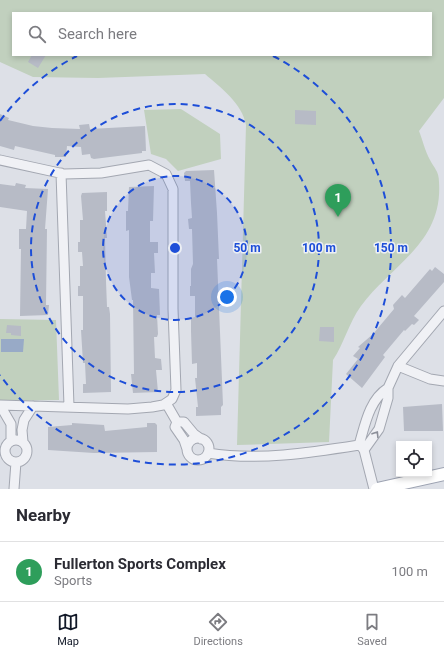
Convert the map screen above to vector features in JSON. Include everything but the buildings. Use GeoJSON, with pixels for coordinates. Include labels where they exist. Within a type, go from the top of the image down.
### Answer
{"type":"FeatureCollection","features":[{"type":"Feature","properties":{"kind":"main road"},"geometry":{"type":"LineString","coordinates":[[376,489],[444,474]]}},
{"type":"Feature","properties":{"kind":"street"},"geometry":{"type":"LineString","coordinates":[[0,160],[61,173],[101,173],[150,165],[166,174],[173,189],[173,309],[176,390],[172,399],[152,408],[0,405]]}},
{"type":"Feature","properties":{"kind":"street"},"geometry":{"type":"LineString","coordinates":[[61,173],[69,406]]}},
{"type":"Feature","properties":{"kind":"street"},"geometry":{"type":"LineString","coordinates":[[166,403],[177,422],[175,427],[184,440],[190,456],[197,459],[202,458],[208,453],[232,457],[302,454],[362,448],[376,436],[384,417],[388,398],[388,388],[398,366],[444,311]]}},
{"type":"Feature","properties":{"kind":"street"},"geometry":{"type":"LineString","coordinates":[[398,366],[430,379],[444,381]]}},
{"type":"Feature","properties":{"kind":"street"},"geometry":{"type":"LineString","coordinates":[[376,489],[362,448],[370,411],[376,398],[388,388]]}},
{"type":"Feature","properties":{"kind":"street"},"geometry":{"type":"LineString","coordinates":[[0,405],[11,424],[11,441]]}},
{"type":"Feature","properties":{"kind":"street"},"geometry":{"type":"LineString","coordinates":[[23,442],[17,439],[11,441],[6,446],[5,451],[9,459],[16,462],[22,460],[27,453],[26,446],[23,442],[22,430],[24,420],[32,406]]}},
{"type":"Feature","properties":{"kind":"street"},"geometry":{"type":"LineString","coordinates":[[370,411],[380,411],[384,417]]}},
{"type":"Feature","properties":{"kind":"street"},"geometry":{"type":"LineString","coordinates":[[177,422],[184,422],[194,434],[201,438],[208,446],[208,453]]}},
{"type":"Feature","properties":{"kind":"street"},"geometry":{"type":"LineString","coordinates":[[187,449],[190,441],[201,438]]}},
{"type":"Feature","properties":{"kind":"street"},"geometry":{"type":"LineString","coordinates":[[14,489],[16,462]]}},
{"type":"Feature","properties":{"kind":"green space"},"geometry":{"type":"Polygon","coordinates":[[[0,0],[444,0],[444,98],[419,131],[428,157],[438,175],[438,203],[433,221],[424,237],[413,251],[373,291],[361,306],[333,360],[329,442],[237,445],[246,125],[244,117],[230,96],[205,74],[98,78],[33,77],[0,62],[0,0]]]}},
{"type":"Feature","properties":{"kind":"green space"},"geometry":{"type":"Polygon","coordinates":[[[181,109],[220,134],[221,159],[178,171],[166,159],[151,154],[144,110],[181,109]]]}},
{"type":"Feature","properties":{"kind":"green space"},"geometry":{"type":"Polygon","coordinates":[[[0,319],[56,320],[59,400],[0,401],[0,319]]]}},
{"type":"Feature","properties":{"kind":"water"},"geometry":{"type":"Polygon","coordinates":[[[1,339],[24,339],[23,352],[1,352],[1,339]]]}},
{"type":"Feature","properties":{"kind":"place","name":"Fullerton Sports Complex"},"geometry":{"type":"Point","coordinates":[338,217]}}]}
